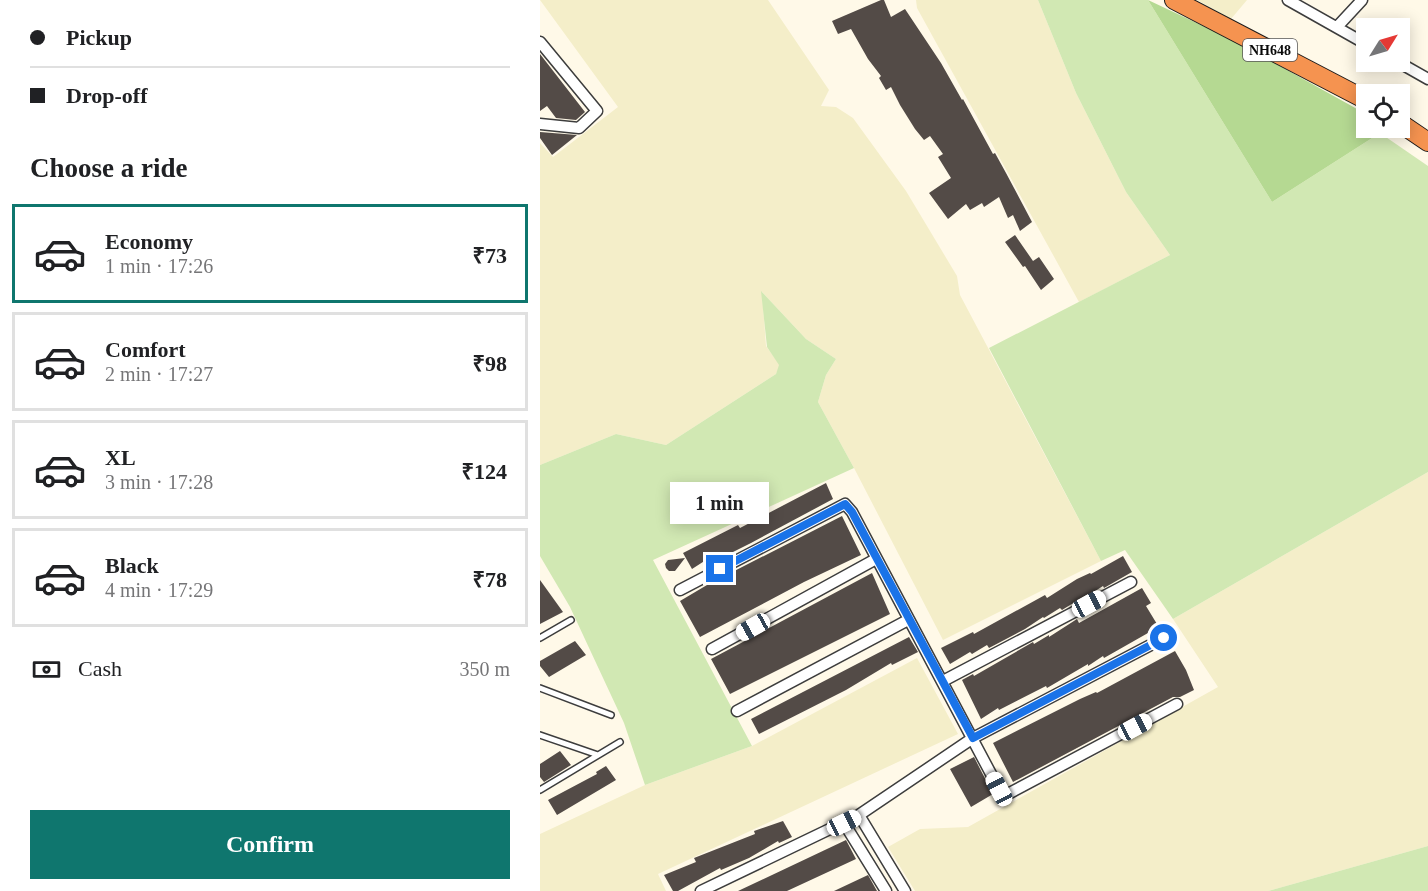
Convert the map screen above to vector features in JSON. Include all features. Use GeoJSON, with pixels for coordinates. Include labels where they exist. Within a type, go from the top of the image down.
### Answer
{"type":"FeatureCollection","features":[{"type":"Feature","properties":{"kind":"highway","name":"NH648"},"geometry":{"type":"LineString","coordinates":[[1173,0],[1356,95]]}},
{"type":"Feature","properties":{"kind":"highway"},"geometry":{"type":"LineString","coordinates":[[1410,128],[1426,137]]}},
{"type":"Feature","properties":{"kind":"street"},"geometry":{"type":"LineString","coordinates":[[1288,0],[1356,38]]}},
{"type":"Feature","properties":{"kind":"street"},"geometry":{"type":"LineString","coordinates":[[1337,27],[1362,0]]}},
{"type":"Feature","properties":{"kind":"street"},"geometry":{"type":"LineString","coordinates":[[540,42],[597,111],[579,128],[540,124]]}},
{"type":"Feature","properties":{"kind":"street"},"geometry":{"type":"LineString","coordinates":[[1410,69],[1428,79]]}},
{"type":"Feature","properties":{"kind":"street"},"geometry":{"type":"LineString","coordinates":[[680,590],[845,504],[852,512],[999,789],[1006,795],[1177,704]]}},
{"type":"Feature","properties":{"kind":"street"},"geometry":{"type":"LineString","coordinates":[[712,650],[876,559]]}},
{"type":"Feature","properties":{"kind":"street"},"geometry":{"type":"LineString","coordinates":[[943,681],[1131,582]]}},
{"type":"Feature","properties":{"kind":"street"},"geometry":{"type":"LineString","coordinates":[[737,711],[908,620]]}},
{"type":"Feature","properties":{"kind":"street"},"geometry":{"type":"LineString","coordinates":[[701,891],[859,815],[973,738],[1164,638]]}},
{"type":"Feature","properties":{"kind":"street"},"geometry":{"type":"LineString","coordinates":[[859,815],[905,891]]}},
{"type":"Feature","properties":{"kind":"street"},"geometry":{"type":"LineString","coordinates":[[844,823],[886,891]]}},
{"type":"Feature","properties":{"kind":"lane"},"geometry":{"type":"LineString","coordinates":[[540,638],[571,620]]}},
{"type":"Feature","properties":{"kind":"lane"},"geometry":{"type":"LineString","coordinates":[[540,688],[611,715]]}},
{"type":"Feature","properties":{"kind":"lane"},"geometry":{"type":"LineString","coordinates":[[540,735],[598,755]]}},
{"type":"Feature","properties":{"kind":"lane"},"geometry":{"type":"LineString","coordinates":[[540,790],[620,742]]}},
{"type":"Feature","properties":{"kind":"shaded area"},"geometry":{"type":"Polygon","coordinates":[[[540,0],[768,0],[829,90],[821,106],[836,107],[853,118],[906,191],[957,276],[960,295],[1101,561],[943,640],[818,402],[826,375],[836,359],[806,339],[762,292],[766,346],[780,365],[776,374],[666,445],[616,434],[540,465],[540,143],[553,157],[618,107],[540,0]]]}},
{"type":"Feature","properties":{"kind":"shaded area"},"geometry":{"type":"Polygon","coordinates":[[[916,0],[1038,0],[1076,93],[1126,192],[1170,255],[1079,302],[917,8],[916,0]]]}},
{"type":"Feature","properties":{"kind":"shaded area"},"geometry":{"type":"Polygon","coordinates":[[[1197,0],[1247,0],[1231,19],[1197,0]]]}},
{"type":"Feature","properties":{"kind":"shaded area"},"geometry":{"type":"Polygon","coordinates":[[[1428,472],[1428,846],[1268,891],[915,891],[888,847],[920,829],[968,827],[1218,687],[1173,619],[1428,472]]]}},
{"type":"Feature","properties":{"kind":"shaded area"},"geometry":{"type":"Polygon","coordinates":[[[917,658],[958,734],[658,874],[666,891],[540,891],[540,834],[645,785],[752,746],[917,658]]]}},
{"type":"Feature","properties":{"kind":"green space"},"geometry":{"type":"Polygon","coordinates":[[[1038,0],[1148,0],[1272,202],[1372,138],[1387,138],[1428,166],[1428,472],[1173,619],[1125,550],[1101,561],[989,348],[1170,255],[1126,192],[1076,93],[1038,0]]]}},
{"type":"Feature","properties":{"kind":"green space"},"geometry":{"type":"Polygon","coordinates":[[[1148,0],[1235,41],[1356,108],[1356,138],[1372,138],[1272,202],[1148,0]]]}},
{"type":"Feature","properties":{"kind":"green space"},"geometry":{"type":"Polygon","coordinates":[[[761,291],[806,339],[836,359],[826,375],[818,402],[854,468],[653,560],[752,746],[645,785],[624,723],[570,607],[540,556],[540,465],[616,434],[666,445],[776,374],[779,365],[767,347],[761,291]]]}},
{"type":"Feature","properties":{"kind":"green space"},"geometry":{"type":"Polygon","coordinates":[[[1428,846],[1428,891],[1268,891],[1428,846]]]}},
{"type":"Feature","properties":{"kind":"building"},"geometry":{"type":"Polygon","coordinates":[[[884,0],[891,17],[905,9],[963,99],[1032,222],[1020,231],[1013,215],[1008,218],[999,197],[984,207],[982,203],[970,210],[966,204],[948,219],[929,193],[951,178],[938,157],[943,154],[930,136],[924,140],[915,129],[891,87],[886,90],[879,78],[881,76],[868,59],[851,29],[838,34],[832,21],[884,0]]]}},
{"type":"Feature","properties":{"kind":"building"},"geometry":{"type":"Polygon","coordinates":[[[540,54],[585,112],[576,120],[556,118],[547,106],[540,111],[540,54]]]}},
{"type":"Feature","properties":{"kind":"building"},"geometry":{"type":"Polygon","coordinates":[[[540,132],[577,135],[552,155],[540,138],[540,132]]]}},
{"type":"Feature","properties":{"kind":"building"},"geometry":{"type":"Polygon","coordinates":[[[1015,235],[1033,261],[1039,257],[1054,279],[1041,290],[1005,242],[1015,235]]]}},
{"type":"Feature","properties":{"kind":"building"},"geometry":{"type":"Polygon","coordinates":[[[826,483],[833,499],[723,557],[721,554],[692,569],[683,553],[738,525],[740,528],[826,483]]]}},
{"type":"Feature","properties":{"kind":"building"},"geometry":{"type":"Polygon","coordinates":[[[842,516],[861,555],[804,582],[700,637],[680,601],[842,516]]]}},
{"type":"Feature","properties":{"kind":"building"},"geometry":{"type":"Polygon","coordinates":[[[1123,556],[1132,572],[1062,610],[1060,608],[1043,617],[989,648],[987,645],[950,664],[941,648],[973,632],[974,634],[1045,595],[1047,598],[1077,579],[1123,556]]]}},
{"type":"Feature","properties":{"kind":"building"},"geometry":{"type":"Polygon","coordinates":[[[685,558],[675,571],[669,571],[666,568],[665,564],[668,560],[685,558]]]}},
{"type":"Feature","properties":{"kind":"building"},"geometry":{"type":"Polygon","coordinates":[[[872,573],[890,614],[730,694],[711,659],[872,573]]]}},
{"type":"Feature","properties":{"kind":"building"},"geometry":{"type":"Polygon","coordinates":[[[540,580],[563,612],[540,624],[540,580]]]}},
{"type":"Feature","properties":{"kind":"building"},"geometry":{"type":"Polygon","coordinates":[[[1142,588],[1151,603],[1146,606],[1160,629],[1150,636],[1148,633],[1104,658],[1103,656],[1047,688],[1046,686],[999,710],[998,708],[981,719],[962,680],[973,674],[974,676],[1033,642],[1034,644],[1049,635],[1049,637],[1077,619],[1079,623],[1142,588]]]}},
{"type":"Feature","properties":{"kind":"building"},"geometry":{"type":"Polygon","coordinates":[[[909,637],[918,652],[892,665],[891,663],[846,690],[759,734],[751,719],[909,637]]]}},
{"type":"Feature","properties":{"kind":"building"},"geometry":{"type":"Polygon","coordinates":[[[575,641],[586,655],[549,677],[540,666],[540,661],[575,641]]]}},
{"type":"Feature","properties":{"kind":"building"},"geometry":{"type":"Polygon","coordinates":[[[1175,651],[1194,690],[1180,697],[1173,697],[1013,782],[993,743],[1080,699],[1097,693],[1175,651]]]}},
{"type":"Feature","properties":{"kind":"building"},"geometry":{"type":"Polygon","coordinates":[[[560,751],[571,765],[544,782],[540,777],[540,764],[560,751]]]}},
{"type":"Feature","properties":{"kind":"building"},"geometry":{"type":"Polygon","coordinates":[[[974,757],[993,794],[971,807],[950,769],[974,757]]]}},
{"type":"Feature","properties":{"kind":"building"},"geometry":{"type":"Polygon","coordinates":[[[606,766],[616,780],[557,815],[548,800],[597,774],[596,772],[606,766]]]}},
{"type":"Feature","properties":{"kind":"building"},"geometry":{"type":"Polygon","coordinates":[[[783,821],[792,837],[779,843],[778,841],[749,858],[721,870],[720,868],[678,891],[673,891],[664,875],[696,862],[694,858],[755,834],[754,831],[783,821]]]}},
{"type":"Feature","properties":{"kind":"building"},"geometry":{"type":"Polygon","coordinates":[[[846,840],[856,859],[787,891],[738,891],[846,840]]]}},
{"type":"Feature","properties":{"kind":"building"},"geometry":{"type":"Polygon","coordinates":[[[868,875],[877,891],[834,891],[868,875]]]}},
{"type":"Feature","properties":{"kind":"route"},"geometry":{"type":"LineString","coordinates":[[720,569],[845,504],[852,512],[973,738],[1164,638]]}}]}
